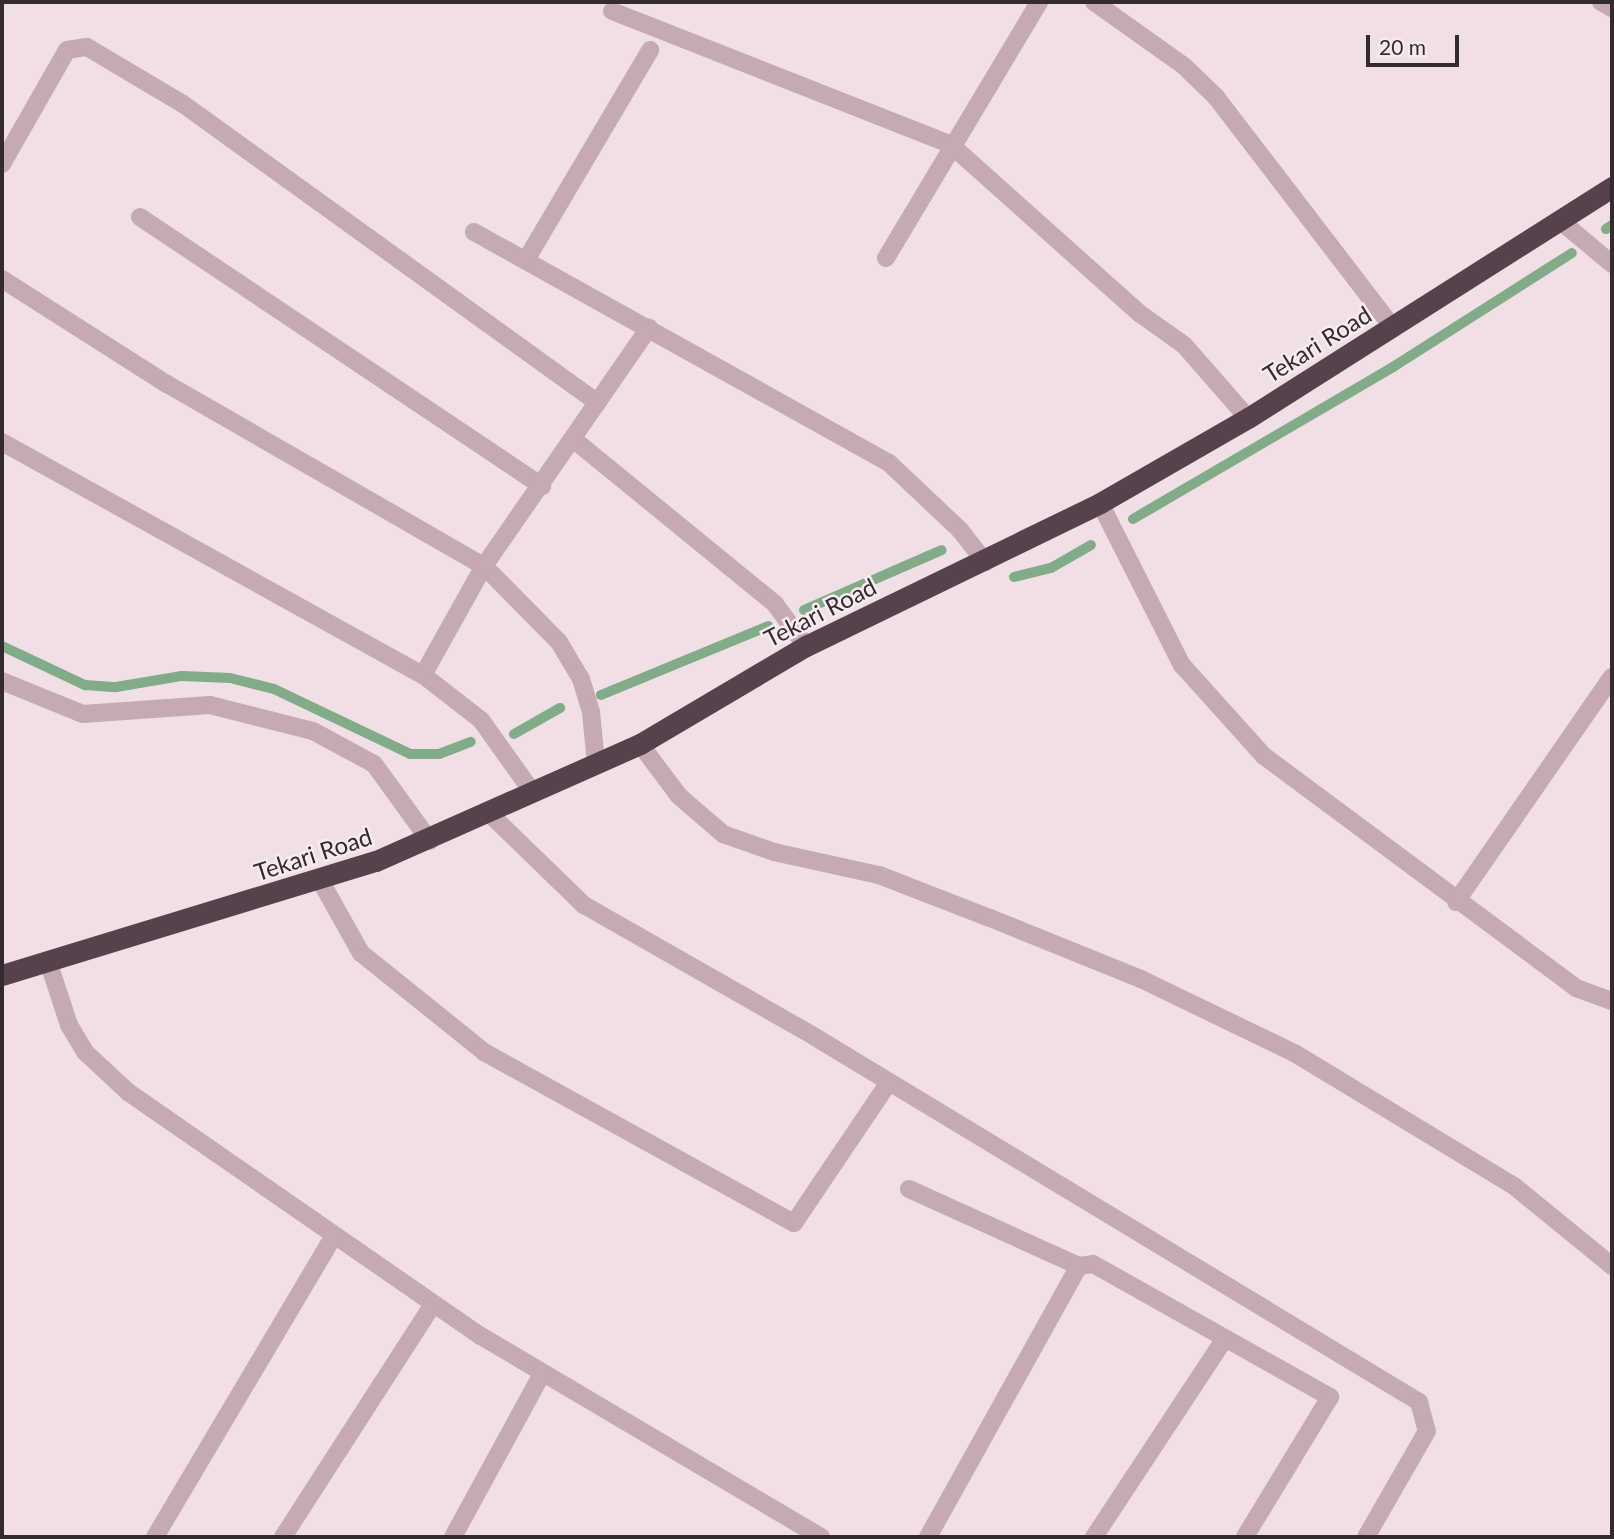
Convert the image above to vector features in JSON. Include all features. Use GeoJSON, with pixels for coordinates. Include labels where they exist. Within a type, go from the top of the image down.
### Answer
{"type":"FeatureCollection","features":[{"type":"Feature","properties":{"kind":"highway","name":"Tekari Road"},"geometry":{"type":"LineString","coordinates":[[2,975],[320,880],[430,841],[640,744],[806,646],[985,562],[1100,503],[1248,418],[1563,223],[1612,187]]}},
{"type":"Feature","properties":{"kind":"street"},"geometry":{"type":"LineString","coordinates":[[886,258],[950,144],[1039,2]]}},
{"type":"Feature","properties":{"kind":"street"},"geometry":{"type":"LineString","coordinates":[[1094,2],[1184,66],[1216,97],[1393,328]]}},
{"type":"Feature","properties":{"kind":"street"},"geometry":{"type":"LineString","coordinates":[[1601,2],[1612,8]]}},
{"type":"Feature","properties":{"kind":"street"},"geometry":{"type":"LineString","coordinates":[[612,12],[950,144],[1139,313],[1184,345],[1248,418]]}},
{"type":"Feature","properties":{"kind":"street"},"geometry":{"type":"LineString","coordinates":[[2,164],[67,50],[87,47],[183,104],[598,403]]}},
{"type":"Feature","properties":{"kind":"street"},"geometry":{"type":"LineString","coordinates":[[526,260],[650,50]]}},
{"type":"Feature","properties":{"kind":"street"},"geometry":{"type":"LineString","coordinates":[[140,217],[542,486]]}},
{"type":"Feature","properties":{"kind":"street"},"geometry":{"type":"LineString","coordinates":[[1563,223],[1612,264]]}},
{"type":"Feature","properties":{"kind":"street"},"geometry":{"type":"LineString","coordinates":[[474,232],[889,463],[960,530],[985,562]]}},
{"type":"Feature","properties":{"kind":"street"},"geometry":{"type":"LineString","coordinates":[[2,279],[167,384],[484,566],[559,642],[581,679],[592,712],[596,764]]}},
{"type":"Feature","properties":{"kind":"street"},"geometry":{"type":"LineString","coordinates":[[423,675],[484,566],[649,328]]}},
{"type":"Feature","properties":{"kind":"street"},"geometry":{"type":"LineString","coordinates":[[573,439],[775,604],[806,646]]}},
{"type":"Feature","properties":{"kind":"street"},"geometry":{"type":"LineString","coordinates":[[2,442],[423,675],[481,720],[533,793]]}},
{"type":"Feature","properties":{"kind":"street"},"geometry":{"type":"LineString","coordinates":[[1100,503],[1182,665],[1220,713],[1329,810],[1576,988],[1612,1001]]}},
{"type":"Feature","properties":{"kind":"street"},"geometry":{"type":"LineString","coordinates":[[1457,902],[1612,677]]}},
{"type":"Feature","properties":{"kind":"street"},"geometry":{"type":"LineString","coordinates":[[2,681],[83,714],[210,705],[244,709],[313,731],[374,764],[430,841]]}},
{"type":"Feature","properties":{"kind":"street"},"geometry":{"type":"LineString","coordinates":[[640,744],[679,796],[723,834],[774,852],[879,875],[978,913],[1141,979],[1296,1054],[1514,1185],[1612,1266]]}},
{"type":"Feature","properties":{"kind":"street"},"geometry":{"type":"LineString","coordinates":[[490,814],[584,905],[889,1082],[1419,1402],[1427,1431],[1366,1537]]}},
{"type":"Feature","properties":{"kind":"street"},"geometry":{"type":"LineString","coordinates":[[320,880],[361,953],[484,1052],[794,1223],[889,1082]]}},
{"type":"Feature","properties":{"kind":"street"},"geometry":{"type":"LineString","coordinates":[[48,961],[69,1025],[102,1073],[433,1304],[542,1374],[821,1537]]}},
{"type":"Feature","properties":{"kind":"street"},"geometry":{"type":"LineString","coordinates":[[909,1189],[1079,1266],[1093,1264],[1199,1321],[1223,1341],[1330,1397],[1245,1537]]}},
{"type":"Feature","properties":{"kind":"street"},"geometry":{"type":"LineString","coordinates":[[155,1537],[334,1235]]}},
{"type":"Feature","properties":{"kind":"street"},"geometry":{"type":"LineString","coordinates":[[928,1537],[1079,1266]]}},
{"type":"Feature","properties":{"kind":"street"},"geometry":{"type":"LineString","coordinates":[[283,1537],[433,1304]]}},
{"type":"Feature","properties":{"kind":"street"},"geometry":{"type":"LineString","coordinates":[[1094,1537],[1223,1341]]}},
{"type":"Feature","properties":{"kind":"street"},"geometry":{"type":"LineString","coordinates":[[453,1537],[542,1374]]}},
{"type":"Feature","properties":{"kind":"waterway"},"geometry":{"type":"LineString","coordinates":[[1606,229],[1612,225]]}},
{"type":"Feature","properties":{"kind":"waterway"},"geometry":{"type":"LineString","coordinates":[[1133,519],[1393,367],[1572,253]]}},
{"type":"Feature","properties":{"kind":"waterway"},"geometry":{"type":"LineString","coordinates":[[1014,577],[1051,568],[1091,545]]}},
{"type":"Feature","properties":{"kind":"waterway"},"geometry":{"type":"LineString","coordinates":[[804,610],[942,550]]}},
{"type":"Feature","properties":{"kind":"waterway"},"geometry":{"type":"LineString","coordinates":[[601,695],[768,626]]}},
{"type":"Feature","properties":{"kind":"waterway"},"geometry":{"type":"LineString","coordinates":[[2,646],[85,685],[116,687],[182,676],[230,678],[274,689],[410,754],[439,754],[471,742]]}},
{"type":"Feature","properties":{"kind":"waterway"},"geometry":{"type":"LineString","coordinates":[[514,734],[560,708]]}}]}
